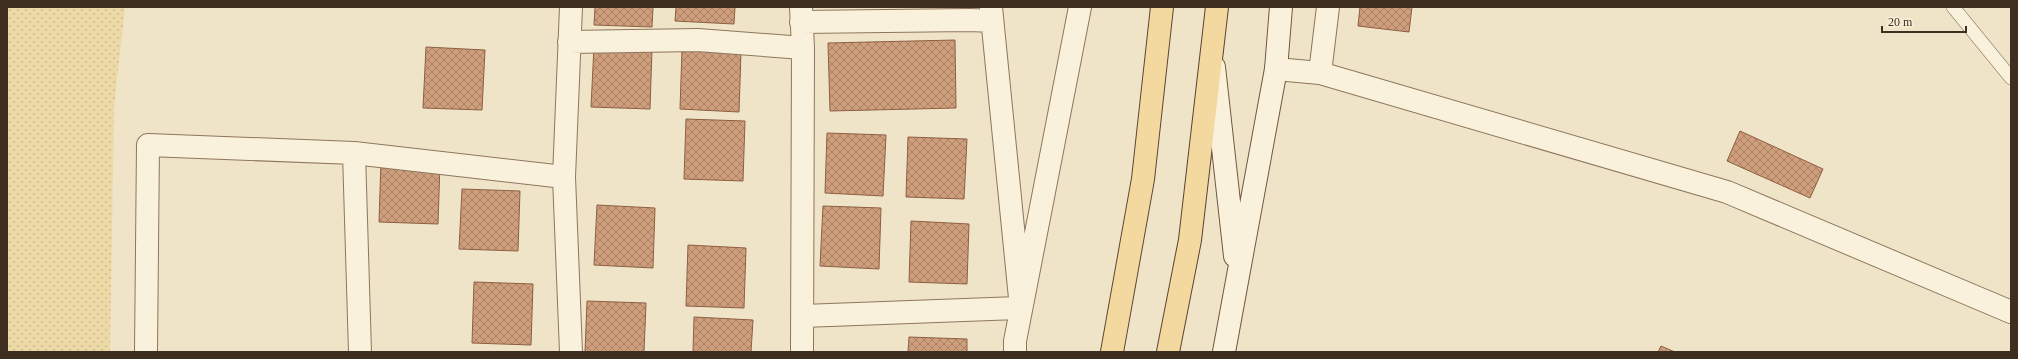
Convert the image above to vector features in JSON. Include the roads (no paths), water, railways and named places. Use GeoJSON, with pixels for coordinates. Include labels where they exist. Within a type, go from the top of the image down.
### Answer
{"type":"FeatureCollection","features":[{"type":"Feature","properties":{"kind":"main road"},"geometry":{"type":"LineString","coordinates":[[1112,352],[1143,179],[1162,7]]}},
{"type":"Feature","properties":{"kind":"main road"},"geometry":{"type":"LineString","coordinates":[[1168,352],[1190,240],[1218,7]]}},
{"type":"Feature","properties":{"kind":"street"},"geometry":{"type":"LineString","coordinates":[[571,7],[564,177],[571,352]]}},
{"type":"Feature","properties":{"kind":"street"},"geometry":{"type":"LineString","coordinates":[[1015,352],[1022,308],[1080,7]]}},
{"type":"Feature","properties":{"kind":"street"},"geometry":{"type":"LineString","coordinates":[[1224,352],[1276,69],[1281,7]]}},
{"type":"Feature","properties":{"kind":"street"},"geometry":{"type":"LineString","coordinates":[[1320,73],[1328,7]]}},
{"type":"Feature","properties":{"kind":"street"},"geometry":{"type":"LineString","coordinates":[[802,352],[801,14],[970,20],[992,14],[1022,308]]}},
{"type":"Feature","properties":{"kind":"street"},"geometry":{"type":"LineString","coordinates":[[569,42],[698,40],[802,48]]}},
{"type":"Feature","properties":{"kind":"street"},"geometry":{"type":"LineString","coordinates":[[1213,50],[1237,281]]}},
{"type":"Feature","properties":{"kind":"street"},"geometry":{"type":"LineString","coordinates":[[1276,69],[1320,73],[1727,192],[2011,312]]}},
{"type":"Feature","properties":{"kind":"street"},"geometry":{"type":"LineString","coordinates":[[146,352],[148,146],[354,153],[564,177]]}},
{"type":"Feature","properties":{"kind":"street"},"geometry":{"type":"LineString","coordinates":[[354,153],[360,352]]}},
{"type":"Feature","properties":{"kind":"street"},"geometry":{"type":"LineString","coordinates":[[803,316],[1022,308]]}},
{"type":"Feature","properties":{"kind":"lane"},"geometry":{"type":"LineString","coordinates":[[1953,7],[2011,78]]}}]}
